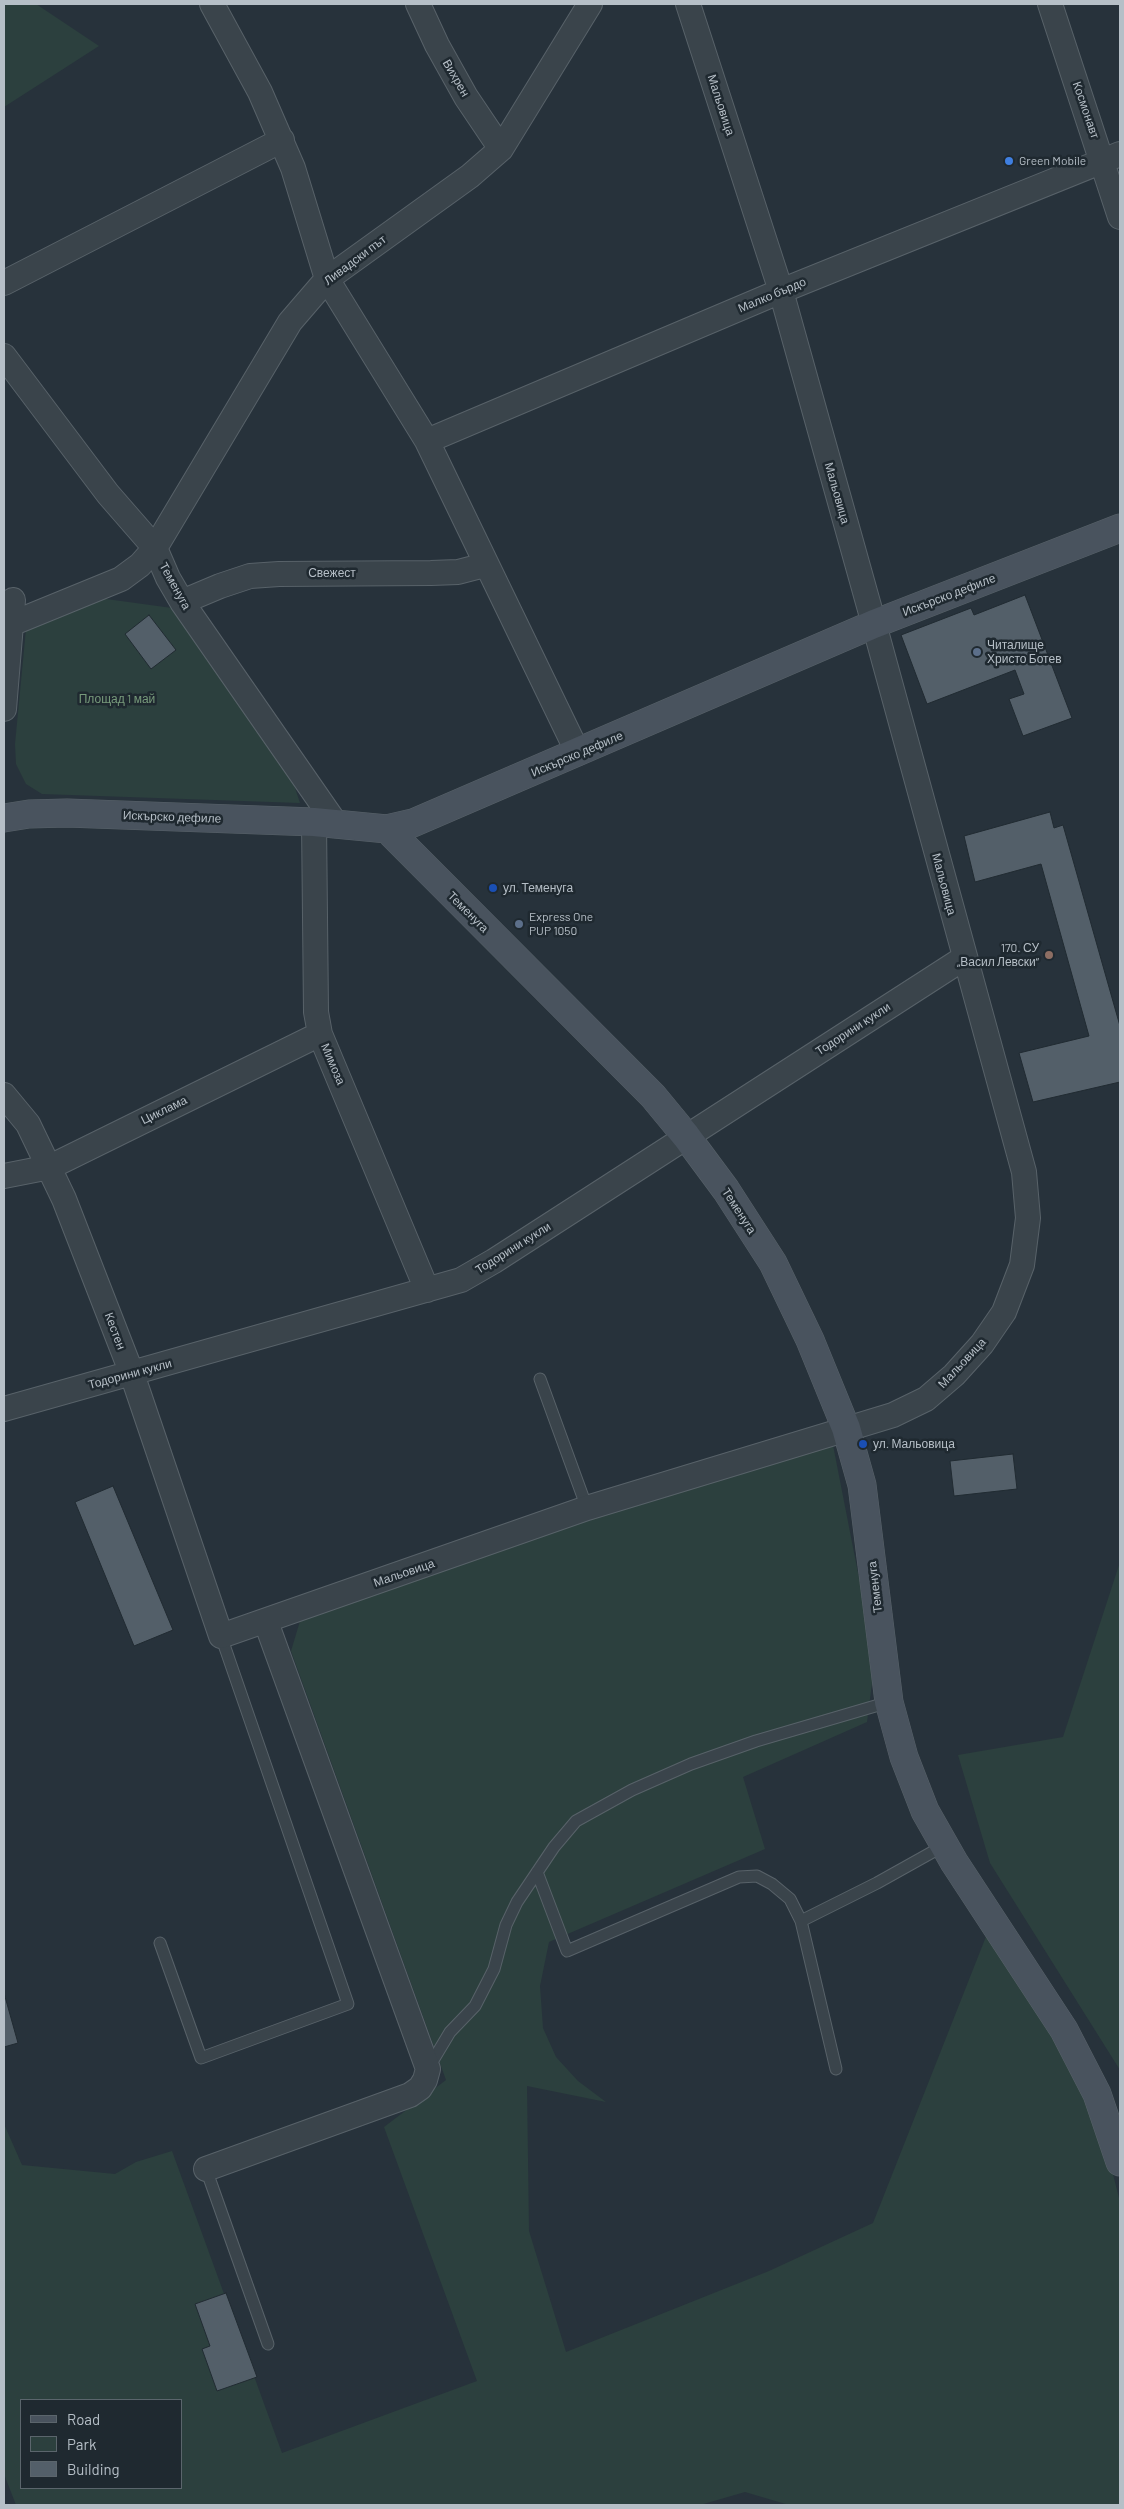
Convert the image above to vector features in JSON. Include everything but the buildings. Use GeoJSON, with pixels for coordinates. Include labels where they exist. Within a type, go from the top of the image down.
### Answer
{"type":"FeatureCollection","features":[{"type":"Feature","properties":{"kind":"street"},"geometry":{"type":"LineString","coordinates":[[212,4],[260,92],[282,140],[293,168],[327,280],[427,441],[578,753]]}},
{"type":"Feature","properties":{"kind":"street","name":"Вихрен"},"geometry":{"type":"LineString","coordinates":[[418,4],[437,45],[456,79],[501,149]]}},
{"type":"Feature","properties":{"kind":"street","name":"Ливадски път"},"geometry":{"type":"LineString","coordinates":[[11,624],[121,579],[140,565],[156,548],[290,322],[327,280],[470,176],[501,149],[590,4]]}},
{"type":"Feature","properties":{"kind":"street","name":"Мальовица"},"geometry":{"type":"LineString","coordinates":[[221,1636],[266,1622],[588,1508],[893,1415],[926,1399],[954,1374],[982,1344],[1004,1312],[1022,1265],[1028,1218],[1024,1172],[874,624],[780,291],[688,4]]}},
{"type":"Feature","properties":{"kind":"street","name":"Космонавт"},"geometry":{"type":"LineString","coordinates":[[1050,4],[1112,157],[1120,217]]}},
{"type":"Feature","properties":{"kind":"street"},"geometry":{"type":"LineString","coordinates":[[4,283],[282,140]]}},
{"type":"Feature","properties":{"kind":"street","name":"Малко бърдо"},"geometry":{"type":"LineString","coordinates":[[427,441],[780,291],[1112,157]]}},
{"type":"Feature","properties":{"kind":"street","name":"Теменуга"},"geometry":{"type":"LineString","coordinates":[[4,356],[108,494],[156,548],[168,578],[182,602],[325,823]]}},
{"type":"Feature","properties":{"kind":"street","name":"Искърско дефиле"},"geometry":{"type":"LineString","coordinates":[[4,818],[67,813],[325,823],[387,829],[413,823],[440,813],[874,624],[1120,528]]}},
{"type":"Feature","properties":{"kind":"street","name":"Свежест"},"geometry":{"type":"LineString","coordinates":[[182,602],[250,576],[279,574],[431,574],[458,572],[486,565]]}},
{"type":"Feature","properties":{"kind":"street"},"geometry":{"type":"LineString","coordinates":[[4,708],[11,624],[8,600],[65,603]]}},
{"type":"Feature","properties":{"kind":"street","name":"Мимоза"},"geometry":{"type":"LineString","coordinates":[[325,823],[316,1012],[320,1034],[427,1290]]}},
{"type":"Feature","properties":{"kind":"street","name":"Теменуга"},"geometry":{"type":"LineString","coordinates":[[387,829],[653,1096],[686,1136],[726,1190],[772,1263],[810,1340],[846,1428],[862,1485],[889,1702],[904,1757],[925,1811],[1064,2030],[1097,2094],[1120,2162]]}},
{"type":"Feature","properties":{"kind":"street","name":"Тодорини кукли"},"geometry":{"type":"LineString","coordinates":[[4,1409],[461,1280],[494,1261],[964,958]]}},
{"type":"Feature","properties":{"kind":"street","name":"Циклама"},"geometry":{"type":"LineString","coordinates":[[4,1176],[50,1166],[320,1034]]}},
{"type":"Feature","properties":{"kind":"street","name":"Кестен"},"geometry":{"type":"LineString","coordinates":[[4,1094],[28,1124],[50,1166],[132,1374],[221,1636]]}},
{"type":"Feature","properties":{"kind":"street"},"geometry":{"type":"LineString","coordinates":[[206,2170],[410,2095],[420,2088],[425,2080],[428,2069],[266,1622]]}},
{"type":"Feature","properties":{"kind":"lane"},"geometry":{"type":"LineString","coordinates":[[540,1379],[588,1508]]}},
{"type":"Feature","properties":{"kind":"lane"},"geometry":{"type":"LineString","coordinates":[[160,1943],[200,2058],[348,2004],[221,1636]]}},
{"type":"Feature","properties":{"kind":"lane"},"geometry":{"type":"LineString","coordinates":[[428,2069],[450,2032],[475,2006],[494,1969],[506,1925],[517,1902],[576,1821],[632,1790],[692,1764],[756,1741],[889,1702]]}},
{"type":"Feature","properties":{"kind":"lane"},"geometry":{"type":"LineString","coordinates":[[801,1921],[877,1883],[945,1845]]}},
{"type":"Feature","properties":{"kind":"lane"},"geometry":{"type":"LineString","coordinates":[[537,1872],[567,1951],[739,1877],[756,1876],[772,1884],[790,1899],[801,1921],[836,2069]]}},
{"type":"Feature","properties":{"kind":"lane"},"geometry":{"type":"LineString","coordinates":[[206,2170],[268,2344]]}},
{"type":"Feature","properties":{"kind":"green space"},"geometry":{"type":"Polygon","coordinates":[[[4,4],[36,4],[99,46],[4,107],[4,4]]]}},
{"type":"Feature","properties":{"kind":"green space","name":"Площад 1 май"},"geometry":{"type":"Polygon","coordinates":[[[99,598],[172,608],[291,776],[300,803],[42,794],[26,784],[16,764],[15,744],[26,629],[99,598]]]}},
{"type":"Feature","properties":{"kind":"green space"},"geometry":{"type":"Polygon","coordinates":[[[832,1440],[875,1660],[867,1722],[743,1777],[765,1849],[549,1942],[540,1986],[543,2028],[556,2057],[578,2081],[606,2102],[527,2086],[529,2231],[566,2352],[769,2271],[873,2223],[989,1929],[1096,2107],[1120,2202],[1120,2505],[789,2505],[745,2492],[700,2505],[16,2505],[4,2474],[4,2124],[22,2165],[115,2174],[136,2162],[172,2151],[282,2453],[477,2381],[384,2127],[446,2080],[291,1651],[303,1611],[832,1440]]]}},
{"type":"Feature","properties":{"kind":"green space"},"geometry":{"type":"Polygon","coordinates":[[[1120,1562],[1120,2070],[990,1863],[958,1755],[1063,1737],[1120,1562]]]}},
{"type":"Feature","properties":{"kind":"place","name":"Green Mobile"},"geometry":{"type":"Point","coordinates":[1009,161]}},
{"type":"Feature","properties":{"kind":"place","name":"Читалище Христо Ботев"},"geometry":{"type":"Point","coordinates":[977,652]}},
{"type":"Feature","properties":{"kind":"place","name":"ул. Теменуга"},"geometry":{"type":"Point","coordinates":[493,888]}},
{"type":"Feature","properties":{"kind":"place","name":"Express One PUP 1050"},"geometry":{"type":"Point","coordinates":[519,924]}},
{"type":"Feature","properties":{"kind":"place","name":"170. СУ „Васил Левски“"},"geometry":{"type":"Point","coordinates":[1049,955]}},
{"type":"Feature","properties":{"kind":"place","name":"ул. Мальовица"},"geometry":{"type":"Point","coordinates":[863,1444]}}]}
